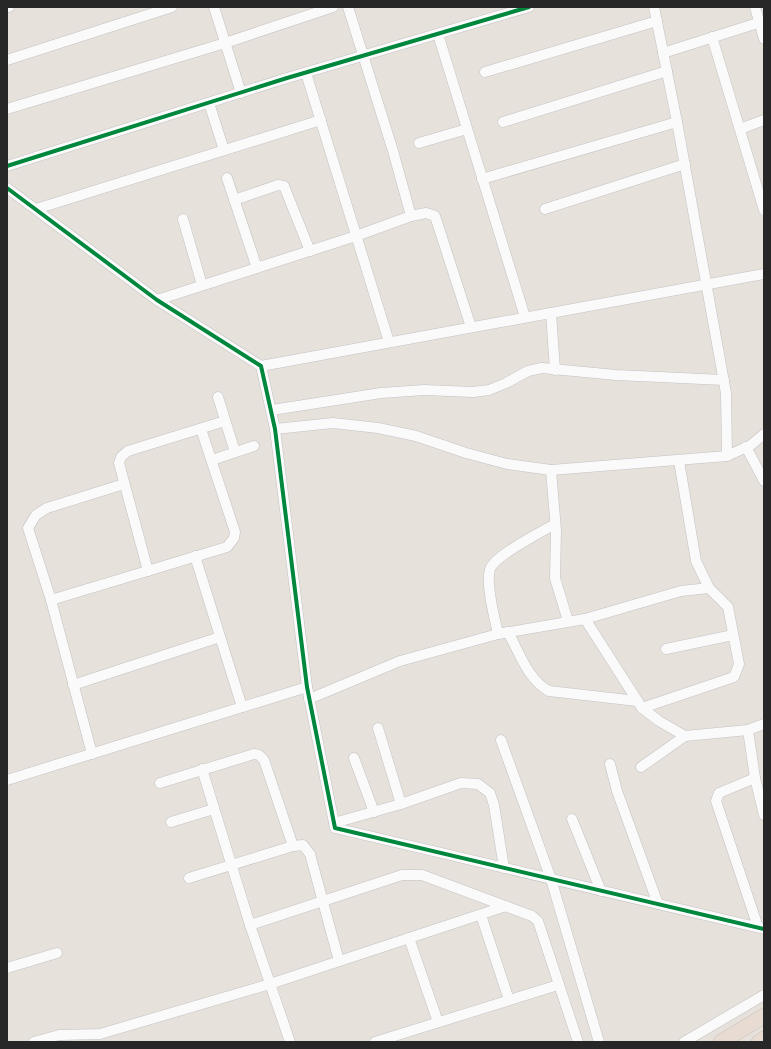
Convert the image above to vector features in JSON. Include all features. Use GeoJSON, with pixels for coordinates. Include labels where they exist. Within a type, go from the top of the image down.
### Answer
{"type":"FeatureCollection","features":[{"type":"Feature","properties":{"kind":"highway"},"geometry":{"type":"LineString","coordinates":[[721,1042],[764,1016]]}},
{"type":"Feature","properties":{"kind":"highway"},"geometry":{"type":"LineString","coordinates":[[759,1042],[764,1039]]}},
{"type":"Feature","properties":{"kind":"street"},"geometry":{"type":"LineString","coordinates":[[7,60],[172,7]]}},
{"type":"Feature","properties":{"kind":"street"},"geometry":{"type":"LineString","coordinates":[[214,7],[241,93]]}},
{"type":"Feature","properties":{"kind":"street"},"geometry":{"type":"LineString","coordinates":[[7,109],[225,43],[333,7]]}},
{"type":"Feature","properties":{"kind":"street"},"geometry":{"type":"LineString","coordinates":[[348,7],[411,216]]}},
{"type":"Feature","properties":{"kind":"street"},"geometry":{"type":"LineString","coordinates":[[7,166],[306,73],[530,7]]}},
{"type":"Feature","properties":{"kind":"street"},"geometry":{"type":"LineString","coordinates":[[654,7],[685,164],[724,380],[726,393],[727,456]]}},
{"type":"Feature","properties":{"kind":"street"},"geometry":{"type":"LineString","coordinates":[[755,7],[762,21],[764,39]]}},
{"type":"Feature","properties":{"kind":"street"},"geometry":{"type":"LineString","coordinates":[[485,72],[657,21]]}},
{"type":"Feature","properties":{"kind":"street"},"geometry":{"type":"LineString","coordinates":[[663,52],[762,21]]}},
{"type":"Feature","properties":{"kind":"street"},"geometry":{"type":"LineString","coordinates":[[438,34],[525,317]]}},
{"type":"Feature","properties":{"kind":"street"},"geometry":{"type":"LineString","coordinates":[[712,37],[740,129],[762,194],[764,210]]}},
{"type":"Feature","properties":{"kind":"street"},"geometry":{"type":"LineString","coordinates":[[503,122],[667,71]]}},
{"type":"Feature","properties":{"kind":"street"},"geometry":{"type":"LineString","coordinates":[[306,73],[389,342]]}},
{"type":"Feature","properties":{"kind":"street"},"geometry":{"type":"LineString","coordinates":[[209,103],[224,150]]}},
{"type":"Feature","properties":{"kind":"street"},"geometry":{"type":"LineString","coordinates":[[36,209],[321,120]]}},
{"type":"Feature","properties":{"kind":"street"},"geometry":{"type":"LineString","coordinates":[[740,129],[764,120]]}},
{"type":"Feature","properties":{"kind":"street"},"geometry":{"type":"LineString","coordinates":[[482,179],[677,122]]}},
{"type":"Feature","properties":{"kind":"street"},"geometry":{"type":"LineString","coordinates":[[418,143],[467,129]]}},
{"type":"Feature","properties":{"kind":"street"},"geometry":{"type":"LineString","coordinates":[[546,209],[685,164]]}},
{"type":"Feature","properties":{"kind":"street"},"geometry":{"type":"LineString","coordinates":[[227,178],[257,268]]}},
{"type":"Feature","properties":{"kind":"street"},"geometry":{"type":"LineString","coordinates":[[234,200],[278,185],[284,186],[310,251]]}},
{"type":"Feature","properties":{"kind":"street"},"geometry":{"type":"LineString","coordinates":[[7,188],[157,300],[261,366],[764,274]]}},
{"type":"Feature","properties":{"kind":"street"},"geometry":{"type":"LineString","coordinates":[[157,300],[356,236],[411,216],[426,213],[435,216],[471,327]]}},
{"type":"Feature","properties":{"kind":"street"},"geometry":{"type":"LineString","coordinates":[[183,219],[202,285]]}},
{"type":"Feature","properties":{"kind":"street"},"geometry":{"type":"LineString","coordinates":[[551,312],[555,370]]}},
{"type":"Feature","properties":{"kind":"street"},"geometry":{"type":"LineString","coordinates":[[261,366],[275,429],[307,687],[335,828],[761,928]]}},
{"type":"Feature","properties":{"kind":"street"},"geometry":{"type":"LineString","coordinates":[[272,410],[381,393],[424,390],[478,392],[506,384],[528,371],[542,368],[682,379],[724,380]]}},
{"type":"Feature","properties":{"kind":"street"},"geometry":{"type":"LineString","coordinates":[[218,397],[235,452]]}},
{"type":"Feature","properties":{"kind":"street"},"geometry":{"type":"LineString","coordinates":[[148,571],[119,464],[121,457],[128,451],[225,421]]}},
{"type":"Feature","properties":{"kind":"street"},"geometry":{"type":"LineString","coordinates":[[275,429],[333,423],[378,428],[416,436],[466,453],[507,464],[551,470],[727,456],[746,447],[764,434]]}},
{"type":"Feature","properties":{"kind":"street"},"geometry":{"type":"LineString","coordinates":[[51,600],[226,547],[234,538],[235,532],[201,428]]}},
{"type":"Feature","properties":{"kind":"street"},"geometry":{"type":"LineString","coordinates":[[212,460],[254,446]]}},
{"type":"Feature","properties":{"kind":"street"},"geometry":{"type":"LineString","coordinates":[[746,447],[764,482]]}},
{"type":"Feature","properties":{"kind":"street"},"geometry":{"type":"LineString","coordinates":[[508,632],[533,678],[542,687],[549,691],[639,705],[734,677],[739,664],[728,607],[709,588],[696,561],[678,460]]}},
{"type":"Feature","properties":{"kind":"street"},"geometry":{"type":"LineString","coordinates":[[551,470],[555,524],[555,578],[568,621]]}},
{"type":"Feature","properties":{"kind":"street"},"geometry":{"type":"LineString","coordinates":[[92,754],[51,600],[28,528],[36,515],[47,508],[124,484]]}},
{"type":"Feature","properties":{"kind":"street"},"geometry":{"type":"LineString","coordinates":[[498,634],[489,581],[491,567],[499,558],[555,524]]}},
{"type":"Feature","properties":{"kind":"street"},"geometry":{"type":"LineString","coordinates":[[195,556],[242,707]]}},
{"type":"Feature","properties":{"kind":"street"},"geometry":{"type":"LineString","coordinates":[[309,699],[400,661],[498,634],[585,619],[681,591],[709,588]]}},
{"type":"Feature","properties":{"kind":"street"},"geometry":{"type":"LineString","coordinates":[[585,619],[620,672],[639,705],[659,721],[685,736]]}},
{"type":"Feature","properties":{"kind":"street"},"geometry":{"type":"LineString","coordinates":[[666,649],[733,635]]}},
{"type":"Feature","properties":{"kind":"street"},"geometry":{"type":"LineString","coordinates":[[73,685],[220,637]]}},
{"type":"Feature","properties":{"kind":"street"},"geometry":{"type":"LineString","coordinates":[[7,780],[307,687]]}},
{"type":"Feature","properties":{"kind":"street"},"geometry":{"type":"LineString","coordinates":[[641,767],[685,736],[748,730],[764,724]]}},
{"type":"Feature","properties":{"kind":"street"},"geometry":{"type":"LineString","coordinates":[[378,728],[400,804]]}},
{"type":"Feature","properties":{"kind":"street"},"geometry":{"type":"LineString","coordinates":[[748,730],[755,778],[764,815]]}},
{"type":"Feature","properties":{"kind":"street"},"geometry":{"type":"LineString","coordinates":[[501,740],[551,879],[599,1042]]}},
{"type":"Feature","properties":{"kind":"street"},"geometry":{"type":"LineString","coordinates":[[160,782],[254,754],[260,755],[264,760],[292,846]]}},
{"type":"Feature","properties":{"kind":"street"},"geometry":{"type":"LineString","coordinates":[[354,758],[374,812]]}},
{"type":"Feature","properties":{"kind":"street"},"geometry":{"type":"LineString","coordinates":[[610,764],[617,791],[658,904]]}},
{"type":"Feature","properties":{"kind":"street"},"geometry":{"type":"LineString","coordinates":[[202,770],[250,925],[290,1042]]}},
{"type":"Feature","properties":{"kind":"street"},"geometry":{"type":"LineString","coordinates":[[755,778],[718,793],[716,801],[761,928]]}},
{"type":"Feature","properties":{"kind":"street"},"geometry":{"type":"LineString","coordinates":[[334,823],[400,804],[460,783],[478,784],[490,793],[494,805],[504,868]]}},
{"type":"Feature","properties":{"kind":"street"},"geometry":{"type":"LineString","coordinates":[[171,822],[214,809]]}},
{"type":"Feature","properties":{"kind":"street"},"geometry":{"type":"LineString","coordinates":[[572,820],[601,891]]}},
{"type":"Feature","properties":{"kind":"street"},"geometry":{"type":"LineString","coordinates":[[190,878],[292,846],[304,845],[307,848],[339,962]]}},
{"type":"Feature","properties":{"kind":"street"},"geometry":{"type":"LineString","coordinates":[[250,925],[402,875],[422,875],[532,916],[538,921],[578,1042]]}},
{"type":"Feature","properties":{"kind":"street"},"geometry":{"type":"LineString","coordinates":[[34,1042],[60,1034],[101,1038],[339,962],[506,906]]}},
{"type":"Feature","properties":{"kind":"street"},"geometry":{"type":"LineString","coordinates":[[482,915],[509,1000]]}},
{"type":"Feature","properties":{"kind":"street"},"geometry":{"type":"LineString","coordinates":[[409,938],[438,1022]]}},
{"type":"Feature","properties":{"kind":"street"},"geometry":{"type":"LineString","coordinates":[[7,968],[57,953]]}},
{"type":"Feature","properties":{"kind":"street"},"geometry":{"type":"LineString","coordinates":[[375,1042],[558,985]]}},
{"type":"Feature","properties":{"kind":"street"},"geometry":{"type":"LineString","coordinates":[[684,1042],[764,995]]}},
{"type":"Feature","properties":{"kind":"cycle path"},"geometry":{"type":"LineString","coordinates":[[7,166],[287,78],[529,7]]}},
{"type":"Feature","properties":{"kind":"cycle path"},"geometry":{"type":"LineString","coordinates":[[7,188],[157,300],[261,366],[275,429],[307,687],[335,828],[764,929]]}}]}
